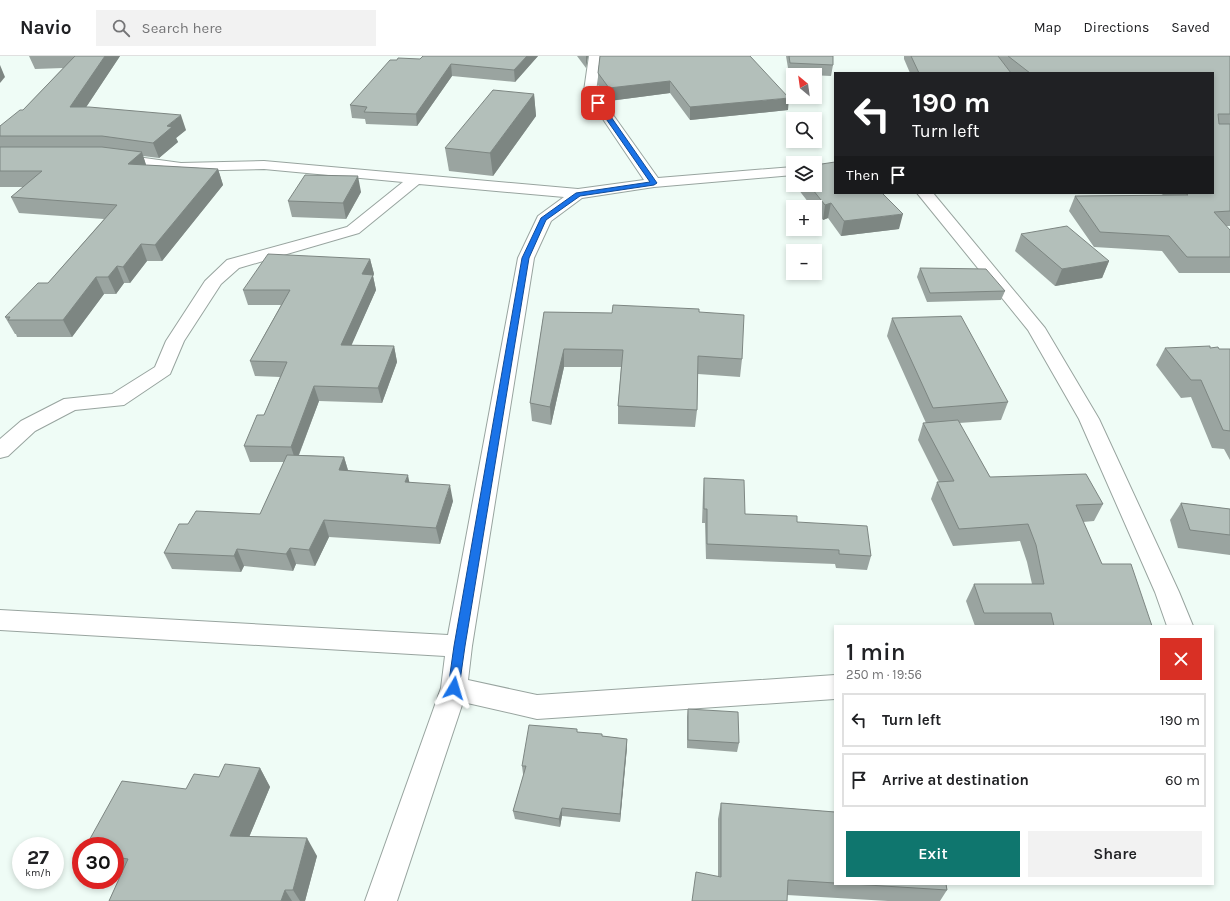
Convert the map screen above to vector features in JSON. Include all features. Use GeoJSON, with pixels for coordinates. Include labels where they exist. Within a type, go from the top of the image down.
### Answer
{"type":"FeatureCollection","features":[{"type":"Feature","properties":{"kind":"street"},"geometry":{"type":"LineString","coordinates":[[595,56],[590,91],[654,183]]}},
{"type":"Feature","properties":{"kind":"street"},"geometry":{"type":"LineString","coordinates":[[100,157],[182,167],[264,165],[578,194],[654,183],[786,172]]}},
{"type":"Feature","properties":{"kind":"street"},"geometry":{"type":"LineString","coordinates":[[0,451],[28,426],[72,404],[117,400],[163,370],[175,341],[214,282],[233,264],[353,230],[416,180]]}},
{"type":"Feature","properties":{"kind":"street"},"geometry":{"type":"LineString","coordinates":[[382,901],[454,688],[459,646],[526,258],[544,219],[578,194]]}},
{"type":"Feature","properties":{"kind":"street"},"geometry":{"type":"LineString","coordinates":[[926,194],[1036,328],[1089,419],[1167,592],[1180,625]]}},
{"type":"Feature","properties":{"kind":"street"},"geometry":{"type":"LineString","coordinates":[[0,620],[459,646]]}},
{"type":"Feature","properties":{"kind":"street"},"geometry":{"type":"LineString","coordinates":[[454,688],[537,707],[834,687]]}},
{"type":"Feature","properties":{"kind":"building"},"geometry":{"type":"Polygon","coordinates":[[[75,56],[105,56],[70,107],[89,107],[181,115],[167,126],[172,127],[153,143],[102,136],[0,136],[0,126],[20,110],[23,110],[75,56]]]}},
{"type":"Feature","properties":{"kind":"building"},"geometry":{"type":"Polygon","coordinates":[[[423,56],[527,56],[514,70],[451,64],[416,114],[364,112],[367,107],[350,105],[390,60],[397,60],[398,58],[420,59],[423,56]]]}},
{"type":"Feature","properties":{"kind":"building"},"geometry":{"type":"Polygon","coordinates":[[[600,56],[750,56],[786,95],[786,98],[690,107],[670,81],[609,88],[598,73],[600,56]]]}},
{"type":"Feature","properties":{"kind":"building"},"geometry":{"type":"Polygon","coordinates":[[[789,56],[833,56],[833,65],[790,63],[789,56]]]}},
{"type":"Feature","properties":{"kind":"building"},"geometry":{"type":"Polygon","coordinates":[[[911,56],[998,56],[1010,72],[919,72],[911,56]]]}},
{"type":"Feature","properties":{"kind":"building"},"geometry":{"type":"Polygon","coordinates":[[[1008,56],[1230,56],[1230,114],[1218,114],[1219,124],[1230,124],[1230,211],[1214,212],[1230,230],[1230,257],[1187,257],[1169,236],[1100,232],[1075,196],[1214,194],[1214,72],[1029,72],[1008,56]]]}},
{"type":"Feature","properties":{"kind":"building"},"geometry":{"type":"Polygon","coordinates":[[[493,90],[534,94],[490,153],[445,148],[493,90]]]}},
{"type":"Feature","properties":{"kind":"building"},"geometry":{"type":"Polygon","coordinates":[[[0,147],[102,147],[142,152],[128,164],[218,169],[155,245],[141,244],[123,267],[117,266],[108,277],[96,277],[63,320],[8,320],[10,317],[5,317],[38,283],[48,283],[117,205],[11,197],[42,171],[0,171],[0,147]]]}},
{"type":"Feature","properties":{"kind":"building"},"geometry":{"type":"Polygon","coordinates":[[[834,162],[834,194],[883,194],[903,214],[844,221],[831,203],[825,205],[815,192],[822,192],[822,164],[834,162]]]}},
{"type":"Feature","properties":{"kind":"building"},"geometry":{"type":"Polygon","coordinates":[[[305,175],[358,176],[343,203],[288,201],[305,175]]]}},
{"type":"Feature","properties":{"kind":"building"},"geometry":{"type":"Polygon","coordinates":[[[1067,226],[1109,261],[1062,269],[1021,234],[1067,226]]]}},
{"type":"Feature","properties":{"kind":"building"},"geometry":{"type":"Polygon","coordinates":[[[268,254],[370,259],[362,274],[373,275],[341,345],[394,346],[378,388],[314,386],[291,447],[244,446],[257,415],[264,415],[287,362],[250,361],[290,290],[243,290],[268,254]]]}},
{"type":"Feature","properties":{"kind":"building"},"geometry":{"type":"Polygon","coordinates":[[[920,268],[986,269],[1005,291],[930,293],[920,268]]]}},
{"type":"Feature","properties":{"kind":"building"},"geometry":{"type":"Polygon","coordinates":[[[613,305],[699,309],[699,312],[744,315],[742,359],[698,356],[697,410],[618,406],[623,350],[564,349],[550,407],[530,403],[544,312],[612,313],[613,305]]]}},
{"type":"Feature","properties":{"kind":"building"},"geometry":{"type":"Polygon","coordinates":[[[961,316],[1008,402],[933,408],[892,318],[961,316]]]}},
{"type":"Feature","properties":{"kind":"building"},"geometry":{"type":"Polygon","coordinates":[[[1210,346],[1210,348],[1218,347],[1219,349],[1230,349],[1230,431],[1223,430],[1201,380],[1191,380],[1165,348],[1210,346]]]}},
{"type":"Feature","properties":{"kind":"building"},"geometry":{"type":"Polygon","coordinates":[[[958,420],[990,477],[1086,474],[1103,504],[1076,505],[1102,564],[1131,564],[1152,625],[1054,625],[1051,613],[984,613],[974,584],[1044,584],[1036,545],[1028,524],[959,529],[937,482],[954,481],[923,423],[958,420]]]}},
{"type":"Feature","properties":{"kind":"building"},"geometry":{"type":"Polygon","coordinates":[[[287,455],[344,457],[339,470],[408,475],[405,482],[450,485],[436,528],[324,520],[309,550],[290,548],[286,554],[237,549],[234,556],[164,553],[179,524],[188,524],[196,511],[260,514],[287,455]]]}},
{"type":"Feature","properties":{"kind":"building"},"geometry":{"type":"Polygon","coordinates":[[[704,478],[744,480],[745,514],[797,516],[797,522],[867,526],[871,556],[839,554],[839,550],[707,544],[707,509],[704,509],[704,478]]]}},
{"type":"Feature","properties":{"kind":"building"},"geometry":{"type":"Polygon","coordinates":[[[1181,503],[1230,509],[1230,535],[1190,530],[1181,503]]]}},
{"type":"Feature","properties":{"kind":"building"},"geometry":{"type":"Polygon","coordinates":[[[688,709],[738,712],[739,743],[688,740],[688,709]]]}},
{"type":"Feature","properties":{"kind":"building"},"geometry":{"type":"Polygon","coordinates":[[[529,725],[577,729],[577,732],[602,734],[602,736],[627,739],[620,814],[562,808],[559,819],[513,811],[526,766],[522,766],[529,725]]]}},
{"type":"Feature","properties":{"kind":"building"},"geometry":{"type":"Polygon","coordinates":[[[225,764],[260,768],[230,836],[307,838],[293,890],[285,890],[281,901],[109,901],[114,889],[124,889],[124,868],[128,859],[124,858],[124,837],[91,837],[122,781],[186,789],[194,774],[219,777],[225,764]]]}},
{"type":"Feature","properties":{"kind":"building"},"geometry":{"type":"Polygon","coordinates":[[[721,803],[834,812],[834,883],[788,880],[787,901],[692,901],[696,872],[721,877],[721,803]]]}},
{"type":"Feature","properties":{"kind":"building"},"geometry":{"type":"Polygon","coordinates":[[[868,885],[946,885],[947,890],[868,885]]]}},
{"type":"Feature","properties":{"kind":"route"},"geometry":{"type":"LineString","coordinates":[[454,688],[459,646],[526,258],[544,219],[578,194],[654,183],[598,103]]}}]}
